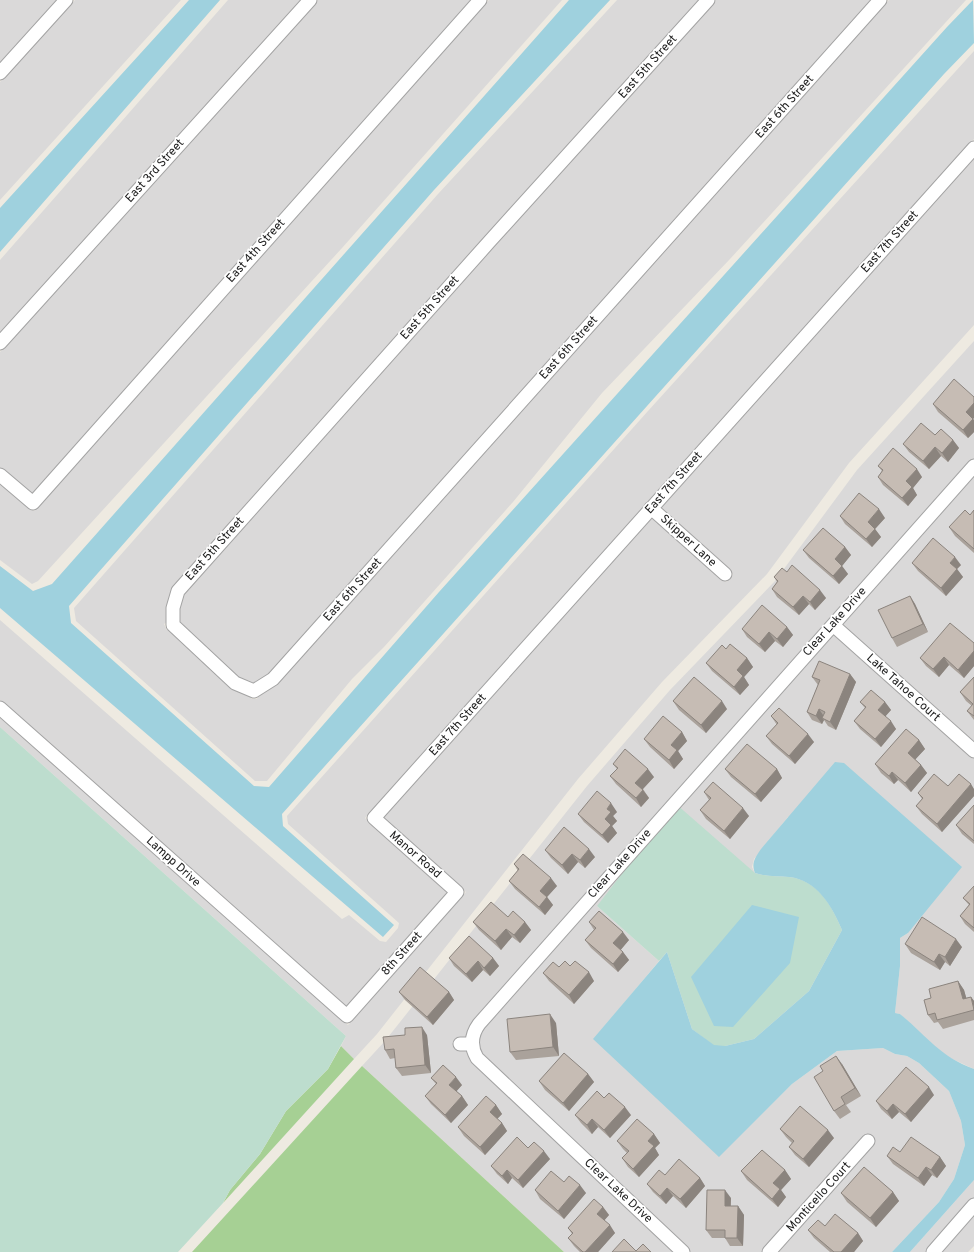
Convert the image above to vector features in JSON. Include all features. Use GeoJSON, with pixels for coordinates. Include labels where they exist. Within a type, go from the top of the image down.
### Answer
{"type":"FeatureCollection","features":[{"type":"Feature","properties":{"kind":"street"},"geometry":{"type":"LineString","coordinates":[[0,73],[66,0]]}},
{"type":"Feature","properties":{"kind":"street","name":"East 3rd Street"},"geometry":{"type":"LineString","coordinates":[[0,343],[310,0]]}},
{"type":"Feature","properties":{"kind":"street","name":"East 4th Street"},"geometry":{"type":"LineString","coordinates":[[0,475],[32,503],[480,0]]}},
{"type":"Feature","properties":{"kind":"street","name":"East 5th Street"},"geometry":{"type":"LineString","coordinates":[[254,691],[235,683],[173,625],[173,608],[178,591],[489,242],[708,0]]}},
{"type":"Feature","properties":{"kind":"street","name":"East 6th Street"},"geometry":{"type":"LineString","coordinates":[[254,691],[273,679],[880,0]]}},
{"type":"Feature","properties":{"kind":"street","name":"East 7th Street"},"geometry":{"type":"LineString","coordinates":[[374,818],[974,148]]}},
{"type":"Feature","properties":{"kind":"street","name":"Clear Lake Drive"},"geometry":{"type":"LineString","coordinates":[[683,1252],[477,1058],[466,1044],[474,1034],[479,1024],[974,466]]}},
{"type":"Feature","properties":{"kind":"street","name":"Skipper Lane"},"geometry":{"type":"LineString","coordinates":[[651,508],[725,574]]}},
{"type":"Feature","properties":{"kind":"street","name":"Lake Tahoe Court"},"geometry":{"type":"LineString","coordinates":[[833,625],[974,751]]}},
{"type":"Feature","properties":{"kind":"street","name":"Lampp Drive"},"geometry":{"type":"LineString","coordinates":[[0,708],[347,1016]]}},
{"type":"Feature","properties":{"kind":"street","name":"Manor Road"},"geometry":{"type":"LineString","coordinates":[[374,818],[457,892]]}},
{"type":"Feature","properties":{"kind":"street","name":"8th Street"},"geometry":{"type":"LineString","coordinates":[[347,1016],[457,892]]}},
{"type":"Feature","properties":{"kind":"street","name":"Monticello Court"},"geometry":{"type":"LineString","coordinates":[[769,1252],[868,1141]]}},
{"type":"Feature","properties":{"kind":"street"},"geometry":{"type":"LineString","coordinates":[[932,1252],[974,1205]]}},
{"type":"Feature","properties":{"kind":"shaded area"},"geometry":{"type":"Polygon","coordinates":[[[0,0],[58,0],[0,63],[0,0]]]}},
{"type":"Feature","properties":{"kind":"shaded area"},"geometry":{"type":"Polygon","coordinates":[[[75,0],[181,0],[0,200],[0,82],[75,0]]]}},
{"type":"Feature","properties":{"kind":"shaded area"},"geometry":{"type":"Polygon","coordinates":[[[228,0],[302,0],[0,334],[0,260],[228,0]]]}},
{"type":"Feature","properties":{"kind":"shaded area"},"geometry":{"type":"Polygon","coordinates":[[[318,0],[472,0],[31,495],[0,468],[0,352],[318,0]]]}},
{"type":"Feature","properties":{"kind":"shaded area"},"geometry":{"type":"Polygon","coordinates":[[[489,0],[562,0],[342,248],[38,581],[32,584],[0,560],[0,483],[34,511],[489,0]]]}},
{"type":"Feature","properties":{"kind":"shaded area"},"geometry":{"type":"Polygon","coordinates":[[[617,0],[699,0],[484,238],[172,589],[167,606],[167,622],[164,624],[167,630],[170,630],[252,699],[257,699],[259,695],[278,683],[889,0],[966,0],[730,259],[602,393],[513,502],[384,647],[352,679],[267,781],[255,781],[76,621],[74,608],[438,194],[617,0]]]}},
{"type":"Feature","properties":{"kind":"shaded area"},"geometry":{"type":"Polygon","coordinates":[[[716,0],[872,0],[269,675],[253,684],[238,678],[179,623],[179,610],[183,594],[716,0]]]}},
{"type":"Feature","properties":{"kind":"shaded area"},"geometry":{"type":"Polygon","coordinates":[[[974,51],[974,139],[365,818],[449,892],[346,1008],[0,700],[0,620],[342,919],[349,915],[380,941],[386,942],[398,928],[399,923],[288,824],[287,816],[648,411],[974,51]]]}},
{"type":"Feature","properties":{"kind":"shaded area"},"geometry":{"type":"Polygon","coordinates":[[[974,158],[974,325],[849,463],[767,574],[662,682],[578,779],[377,1034],[354,1059],[341,1046],[346,1036],[0,727],[0,715],[348,1025],[466,892],[382,818],[652,517],[726,582],[733,574],[660,508],[974,158]]]}},
{"type":"Feature","properties":{"kind":"shaded area"},"geometry":{"type":"Polygon","coordinates":[[[974,341],[974,1069],[948,1057],[934,1047],[900,1014],[895,1013],[900,966],[900,938],[908,933],[788,817],[754,859],[752,867],[755,873],[597,906],[659,961],[594,1039],[719,1156],[792,1084],[837,1051],[883,1048],[895,1054],[907,1056],[919,1063],[949,1091],[961,1121],[965,1145],[954,1179],[939,1202],[892,1252],[564,1252],[362,1066],[385,1041],[587,786],[670,690],[775,581],[857,470],[974,341]]]}},
{"type":"Feature","properties":{"kind":"shaded area"},"geometry":{"type":"Polygon","coordinates":[[[974,1180],[974,1246],[968,1252],[910,1252],[974,1180]]]}},
{"type":"Feature","properties":{"kind":"green space"},"geometry":{"type":"Polygon","coordinates":[[[0,727],[346,1036],[328,1069],[286,1111],[260,1154],[230,1190],[223,1203],[178,1252],[0,1252],[0,727]]]}},
{"type":"Feature","properties":{"kind":"green space"},"geometry":{"type":"Polygon","coordinates":[[[676,804],[755,873],[768,876],[799,879],[816,889],[834,912],[842,930],[809,991],[754,1039],[725,1046],[714,1046],[692,1029],[667,952],[659,961],[597,906],[676,804]]]}},
{"type":"Feature","properties":{"kind":"green space"},"geometry":{"type":"Polygon","coordinates":[[[341,1046],[354,1059],[223,1203],[230,1190],[260,1154],[286,1111],[328,1069],[341,1046]]]}},
{"type":"Feature","properties":{"kind":"green space"},"geometry":{"type":"Polygon","coordinates":[[[362,1066],[564,1252],[192,1252],[362,1066]]]}},
{"type":"Feature","properties":{"kind":"water"},"geometry":{"type":"Polygon","coordinates":[[[189,0],[220,0],[0,252],[0,208],[189,0]]]}},
{"type":"Feature","properties":{"kind":"water"},"geometry":{"type":"Polygon","coordinates":[[[569,0],[610,0],[434,190],[69,606],[71,623],[254,786],[269,787],[439,592],[947,27],[973,0],[974,43],[944,74],[282,814],[283,826],[394,925],[383,937],[0,608],[0,566],[33,591],[52,584],[569,0]]]}},
{"type":"Feature","properties":{"kind":"water"},"geometry":{"type":"Polygon","coordinates":[[[835,762],[844,763],[962,867],[908,933],[900,938],[900,966],[895,1013],[900,1014],[942,1052],[962,1064],[974,1069],[974,1180],[910,1252],[892,1252],[939,1202],[954,1179],[965,1145],[961,1121],[949,1091],[919,1063],[907,1056],[895,1054],[883,1048],[837,1051],[792,1084],[719,1157],[593,1039],[667,952],[692,1029],[714,1045],[725,1046],[754,1039],[809,991],[842,930],[828,903],[808,883],[789,877],[768,876],[755,873],[754,863],[755,858],[761,849],[835,762]]]}},
{"type":"Feature","properties":{"kind":"water"},"geometry":{"type":"Polygon","coordinates":[[[752,905],[799,917],[790,963],[733,1027],[714,1026],[691,977],[752,905]]]}},
{"type":"Feature","properties":{"kind":"building"},"geometry":{"type":"Polygon","coordinates":[[[954,379],[974,397],[974,403],[966,412],[973,419],[963,430],[933,404],[954,379]]]}},
{"type":"Feature","properties":{"kind":"building"},"geometry":{"type":"Polygon","coordinates":[[[921,423],[935,435],[941,429],[953,440],[942,453],[935,447],[923,461],[903,444],[921,423]]]}},
{"type":"Feature","properties":{"kind":"building"},"geometry":{"type":"Polygon","coordinates":[[[893,448],[917,469],[906,481],[912,487],[902,498],[878,477],[883,470],[878,466],[893,448]]]}},
{"type":"Feature","properties":{"kind":"building"},"geometry":{"type":"Polygon","coordinates":[[[859,493],[879,509],[868,522],[875,529],[866,539],[840,516],[859,493]]]}},
{"type":"Feature","properties":{"kind":"building"},"geometry":{"type":"Polygon","coordinates":[[[965,510],[970,515],[974,510],[974,549],[949,527],[965,510]]]}},
{"type":"Feature","properties":{"kind":"building"},"geometry":{"type":"Polygon","coordinates":[[[823,528],[845,547],[835,559],[842,566],[833,576],[803,550],[823,528]]]}},
{"type":"Feature","properties":{"kind":"building"},"geometry":{"type":"Polygon","coordinates":[[[933,538],[955,557],[950,563],[957,569],[941,588],[912,563],[933,538]]]}},
{"type":"Feature","properties":{"kind":"building"},"geometry":{"type":"Polygon","coordinates":[[[792,565],[820,590],[810,602],[803,596],[793,607],[772,589],[778,581],[774,577],[782,568],[787,572],[792,565]]]}},
{"type":"Feature","properties":{"kind":"building"},"geometry":{"type":"Polygon","coordinates":[[[910,596],[923,624],[892,638],[878,610],[910,596]]]}},
{"type":"Feature","properties":{"kind":"building"},"geometry":{"type":"Polygon","coordinates":[[[762,605],[787,627],[777,639],[769,632],[759,644],[742,629],[762,605]]]}},
{"type":"Feature","properties":{"kind":"building"},"geometry":{"type":"Polygon","coordinates":[[[950,623],[974,643],[974,651],[958,670],[944,657],[933,669],[920,658],[950,623]]]}},
{"type":"Feature","properties":{"kind":"building"},"geometry":{"type":"Polygon","coordinates":[[[730,644],[747,658],[737,670],[743,676],[734,687],[706,663],[722,645],[726,649],[730,644]]]}},
{"type":"Feature","properties":{"kind":"building"},"geometry":{"type":"Polygon","coordinates":[[[819,661],[850,674],[830,722],[822,718],[825,712],[819,709],[816,716],[807,712],[820,680],[812,677],[819,661]]]}},
{"type":"Feature","properties":{"kind":"building"},"geometry":{"type":"Polygon","coordinates":[[[694,677],[722,701],[701,725],[673,701],[694,677]]]}},
{"type":"Feature","properties":{"kind":"building"},"geometry":{"type":"Polygon","coordinates":[[[974,677],[974,716],[967,711],[973,704],[960,692],[974,677]]]}},
{"type":"Feature","properties":{"kind":"building"},"geometry":{"type":"Polygon","coordinates":[[[871,690],[885,702],[878,710],[891,721],[875,739],[854,721],[866,707],[860,702],[871,690]]]}},
{"type":"Feature","properties":{"kind":"building"},"geometry":{"type":"Polygon","coordinates":[[[779,708],[808,734],[789,756],[766,736],[778,723],[771,716],[779,708]]]}},
{"type":"Feature","properties":{"kind":"building"},"geometry":{"type":"Polygon","coordinates":[[[663,716],[682,732],[671,745],[677,750],[669,760],[644,739],[663,716]]]}},
{"type":"Feature","properties":{"kind":"building"},"geometry":{"type":"Polygon","coordinates":[[[906,729],[919,740],[908,753],[921,765],[905,783],[892,772],[889,776],[875,764],[906,729]]]}},
{"type":"Feature","properties":{"kind":"building"},"geometry":{"type":"Polygon","coordinates":[[[747,744],[777,769],[755,794],[725,769],[747,744]]]}},
{"type":"Feature","properties":{"kind":"building"},"geometry":{"type":"Polygon","coordinates":[[[625,749],[648,769],[635,783],[643,790],[636,798],[610,776],[618,768],[613,764],[625,749]]]}},
{"type":"Feature","properties":{"kind":"building"},"geometry":{"type":"Polygon","coordinates":[[[934,774],[948,786],[959,774],[971,784],[937,824],[916,806],[923,798],[918,793],[934,774]]]}},
{"type":"Feature","properties":{"kind":"building"},"geometry":{"type":"Polygon","coordinates":[[[713,782],[743,808],[724,831],[700,810],[711,798],[704,792],[713,782]]]}},
{"type":"Feature","properties":{"kind":"building"},"geometry":{"type":"Polygon","coordinates":[[[597,791],[611,803],[607,809],[611,812],[605,819],[611,825],[602,835],[578,814],[597,791]]]}},
{"type":"Feature","properties":{"kind":"building"},"geometry":{"type":"Polygon","coordinates":[[[974,805],[974,841],[956,825],[974,805]]]}},
{"type":"Feature","properties":{"kind":"building"},"geometry":{"type":"Polygon","coordinates":[[[564,827],[589,849],[580,860],[572,854],[562,865],[545,850],[564,827]]]}},
{"type":"Feature","properties":{"kind":"building"},"geometry":{"type":"Polygon","coordinates":[[[523,854],[551,878],[540,891],[547,897],[539,907],[509,881],[519,869],[514,864],[523,854]]]}},
{"type":"Feature","properties":{"kind":"building"},"geometry":{"type":"Polygon","coordinates":[[[974,886],[974,928],[960,916],[970,904],[963,898],[974,886]]]}},
{"type":"Feature","properties":{"kind":"building"},"geometry":{"type":"Polygon","coordinates":[[[491,902],[508,917],[513,911],[525,922],[514,935],[506,929],[495,941],[473,922],[491,902]]]}},
{"type":"Feature","properties":{"kind":"building"},"geometry":{"type":"Polygon","coordinates":[[[599,911],[623,932],[613,943],[623,952],[613,964],[585,940],[596,928],[589,922],[599,911]]]}},
{"type":"Feature","properties":{"kind":"building"},"geometry":{"type":"Polygon","coordinates":[[[922,917],[956,939],[945,957],[939,954],[934,962],[905,944],[922,917]]]}},
{"type":"Feature","properties":{"kind":"building"},"geometry":{"type":"Polygon","coordinates":[[[469,936],[493,958],[484,968],[478,961],[466,974],[449,958],[469,936]]]}},
{"type":"Feature","properties":{"kind":"building"},"geometry":{"type":"Polygon","coordinates":[[[565,961],[570,966],[575,961],[589,972],[569,995],[543,973],[553,962],[559,967],[565,961]]]}},
{"type":"Feature","properties":{"kind":"building"},"geometry":{"type":"Polygon","coordinates":[[[420,967],[449,992],[427,1017],[399,992],[420,967]]]}},
{"type":"Feature","properties":{"kind":"building"},"geometry":{"type":"Polygon","coordinates":[[[958,981],[963,999],[971,997],[974,1010],[937,1020],[935,1013],[928,1015],[924,1000],[931,998],[929,989],[958,981]]]}},
{"type":"Feature","properties":{"kind":"building"},"geometry":{"type":"Polygon","coordinates":[[[550,1014],[553,1047],[510,1052],[507,1019],[550,1014]]]}},
{"type":"Feature","properties":{"kind":"building"},"geometry":{"type":"Polygon","coordinates":[[[422,1027],[425,1065],[396,1068],[394,1049],[385,1050],[383,1037],[405,1035],[405,1028],[422,1027]]]}},
{"type":"Feature","properties":{"kind":"building"},"geometry":{"type":"Polygon","coordinates":[[[564,1053],[588,1074],[563,1103],[539,1081],[564,1053]]]}},
{"type":"Feature","properties":{"kind":"building"},"geometry":{"type":"Polygon","coordinates":[[[836,1056],[855,1088],[841,1097],[845,1104],[834,1111],[814,1077],[823,1071],[820,1066],[836,1056]]]}},
{"type":"Feature","properties":{"kind":"building"},"geometry":{"type":"Polygon","coordinates":[[[443,1065],[456,1077],[449,1085],[462,1096],[445,1115],[425,1096],[437,1083],[431,1078],[443,1065]]]}},
{"type":"Feature","properties":{"kind":"building"},"geometry":{"type":"Polygon","coordinates":[[[906,1067],[929,1087],[905,1114],[893,1104],[887,1111],[876,1101],[906,1067]]]}},
{"type":"Feature","properties":{"kind":"building"},"geometry":{"type":"Polygon","coordinates":[[[597,1091],[604,1098],[609,1093],[625,1107],[604,1130],[592,1119],[587,1125],[575,1115],[597,1091]]]}},
{"type":"Feature","properties":{"kind":"building"},"geometry":{"type":"Polygon","coordinates":[[[486,1096],[496,1105],[490,1112],[502,1123],[480,1147],[458,1127],[486,1096]]]}},
{"type":"Feature","properties":{"kind":"building"},"geometry":{"type":"Polygon","coordinates":[[[800,1106],[828,1130],[803,1159],[789,1147],[794,1141],[780,1129],[800,1106]]]}},
{"type":"Feature","properties":{"kind":"building"},"geometry":{"type":"Polygon","coordinates":[[[637,1119],[654,1134],[648,1141],[654,1146],[633,1169],[622,1158],[629,1151],[617,1141],[637,1119]]]}},
{"type":"Feature","properties":{"kind":"building"},"geometry":{"type":"Polygon","coordinates":[[[517,1137],[528,1148],[534,1142],[544,1151],[518,1180],[507,1170],[502,1176],[491,1166],[517,1137]]]}},
{"type":"Feature","properties":{"kind":"building"},"geometry":{"type":"Polygon","coordinates":[[[911,1137],[940,1157],[931,1170],[926,1167],[918,1178],[887,1156],[893,1147],[900,1152],[911,1137]]]}},
{"type":"Feature","properties":{"kind":"building"},"geometry":{"type":"Polygon","coordinates":[[[762,1150],[785,1170],[773,1183],[780,1189],[772,1199],[741,1171],[762,1150]]]}},
{"type":"Feature","properties":{"kind":"building"},"geometry":{"type":"Polygon","coordinates":[[[679,1159],[700,1178],[680,1199],[667,1188],[660,1196],[647,1184],[659,1170],[665,1175],[679,1159]]]}},
{"type":"Feature","properties":{"kind":"building"},"geometry":{"type":"Polygon","coordinates":[[[864,1167],[893,1192],[870,1218],[841,1193],[864,1167]]]}},
{"type":"Feature","properties":{"kind":"building"},"geometry":{"type":"Polygon","coordinates":[[[551,1171],[564,1182],[569,1176],[580,1185],[558,1211],[535,1190],[551,1171]]]}},
{"type":"Feature","properties":{"kind":"building"},"geometry":{"type":"Polygon","coordinates":[[[707,1190],[725,1190],[725,1206],[738,1206],[737,1238],[725,1238],[725,1230],[706,1230],[707,1190]]]}},
{"type":"Feature","properties":{"kind":"building"},"geometry":{"type":"Polygon","coordinates":[[[594,1199],[603,1207],[597,1214],[610,1225],[585,1252],[583,1252],[568,1238],[573,1233],[568,1228],[594,1199]]]}},
{"type":"Feature","properties":{"kind":"building"},"geometry":{"type":"Polygon","coordinates":[[[835,1214],[858,1233],[841,1252],[834,1252],[808,1230],[818,1220],[825,1226],[835,1214]]]}},
{"type":"Feature","properties":{"kind":"building"},"geometry":{"type":"Polygon","coordinates":[[[624,1239],[636,1251],[643,1244],[651,1252],[612,1252],[624,1239]]]}}]}
